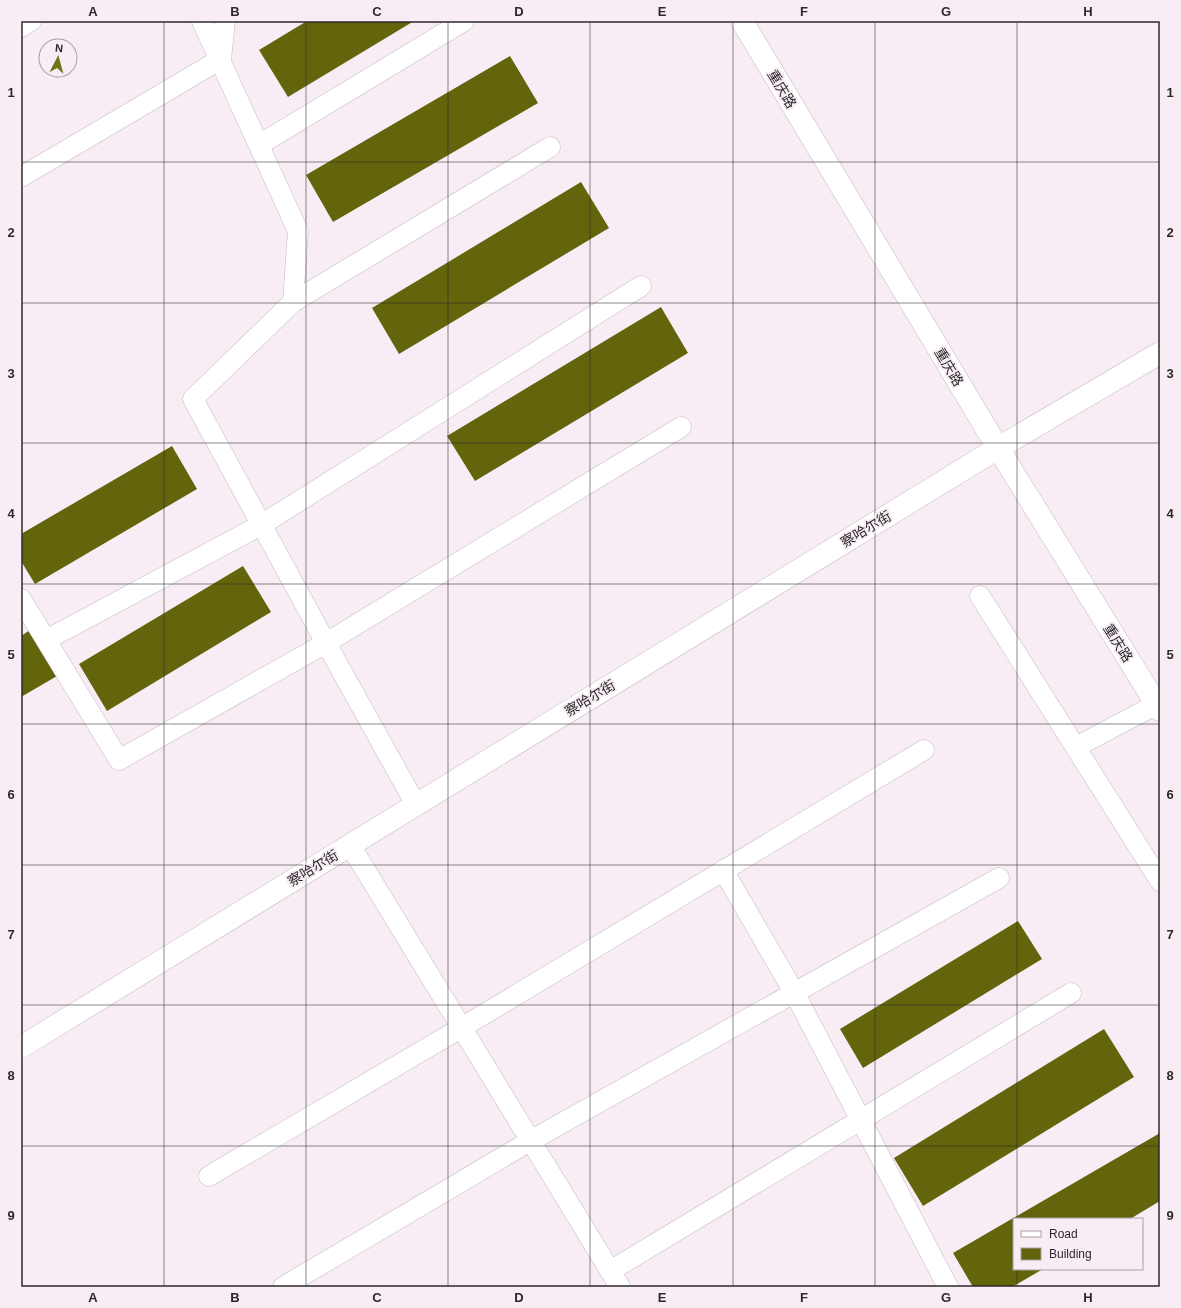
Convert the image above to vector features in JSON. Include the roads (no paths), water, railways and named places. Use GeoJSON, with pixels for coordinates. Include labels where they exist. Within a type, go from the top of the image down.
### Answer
{"type":"FeatureCollection","features":[{"type":"Feature","properties":{"kind":"street"},"geometry":{"type":"LineString","coordinates":[[21,27],[31,21]]}},
{"type":"Feature","properties":{"kind":"street"},"geometry":{"type":"LineString","coordinates":[[202,21],[221,59],[298,231],[293,302]]}},
{"type":"Feature","properties":{"kind":"street"},"geometry":{"type":"LineString","coordinates":[[221,59],[225,21]]}},
{"type":"Feature","properties":{"kind":"street"},"geometry":{"type":"LineString","coordinates":[[259,145],[464,21]]}},
{"type":"Feature","properties":{"kind":"street","name":"重庆路"},"geometry":{"type":"LineString","coordinates":[[742,21],[998,448],[1158,707]]}},
{"type":"Feature","properties":{"kind":"street"},"geometry":{"type":"LineString","coordinates":[[21,177],[221,59]]}},
{"type":"Feature","properties":{"kind":"street"},"geometry":{"type":"LineString","coordinates":[[416,805],[193,399],[293,302],[550,147]]}},
{"type":"Feature","properties":{"kind":"street"},"geometry":{"type":"LineString","coordinates":[[46,640],[261,525],[641,286]]}},
{"type":"Feature","properties":{"kind":"street","name":"察哈尔街"},"geometry":{"type":"LineString","coordinates":[[21,1047],[998,448],[1160,353]]}},
{"type":"Feature","properties":{"kind":"street"},"geometry":{"type":"LineString","coordinates":[[21,599],[119,760],[326,643],[681,427]]}},
{"type":"Feature","properties":{"kind":"street"},"geometry":{"type":"LineString","coordinates":[[980,596],[1160,881]]}},
{"type":"Feature","properties":{"kind":"street"},"geometry":{"type":"LineString","coordinates":[[1076,748],[1158,707]]}},
{"type":"Feature","properties":{"kind":"street"},"geometry":{"type":"LineString","coordinates":[[209,1176],[461,1028],[924,750]]}},
{"type":"Feature","properties":{"kind":"street"},"geometry":{"type":"LineString","coordinates":[[350,845],[615,1279],[860,1119],[1071,993]]}},
{"type":"Feature","properties":{"kind":"street"},"geometry":{"type":"LineString","coordinates":[[723,870],[794,992],[948,1287]]}},
{"type":"Feature","properties":{"kind":"street"},"geometry":{"type":"LineString","coordinates":[[283,1287],[530,1141],[999,878]]}}]}
